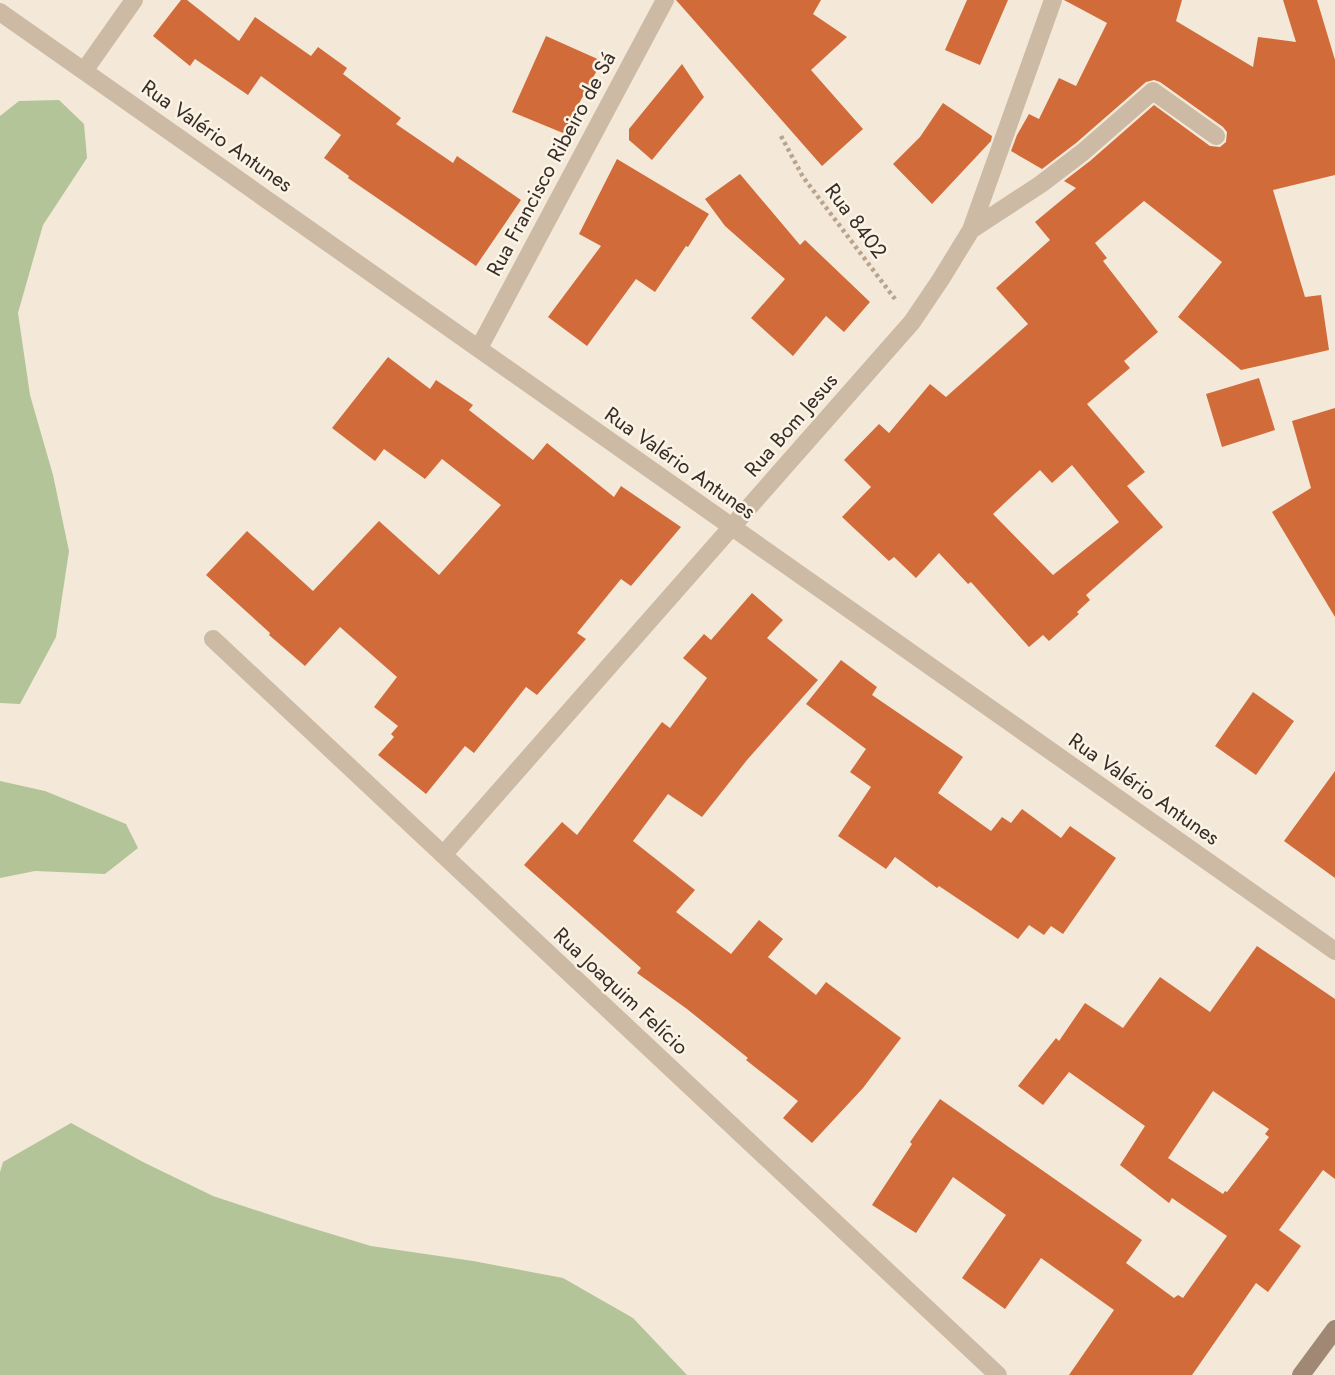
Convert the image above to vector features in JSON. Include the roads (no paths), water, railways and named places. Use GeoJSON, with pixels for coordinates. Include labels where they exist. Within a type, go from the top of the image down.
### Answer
{"type":"FeatureCollection","features":[{"type":"Feature","properties":{"kind":"main road"},"geometry":{"type":"LineString","coordinates":[[1301,1375],[1335,1329]]}},
{"type":"Feature","properties":{"kind":"street"},"geometry":{"type":"LineString","coordinates":[[84,71],[134,0]]}},
{"type":"Feature","properties":{"kind":"street","name":"Rua Francisco Ribeiro de Sá"},"geometry":{"type":"LineString","coordinates":[[478,348],[664,0]]}},
{"type":"Feature","properties":{"kind":"street","name":"Rua Bom Jesus"},"geometry":{"type":"LineString","coordinates":[[443,855],[912,322],[971,230],[1053,0]]}},
{"type":"Feature","properties":{"kind":"street","name":"Rua Valério Antunes"},"geometry":{"type":"LineString","coordinates":[[0,12],[1335,951]]}},
{"type":"Feature","properties":{"kind":"street"},"geometry":{"type":"LineString","coordinates":[[971,230],[1073,160],[1153,91],[1216,136]]}},
{"type":"Feature","properties":{"kind":"street","name":"Rua Joaquim Felício"},"geometry":{"type":"LineString","coordinates":[[213,639],[998,1375]]}}]}
